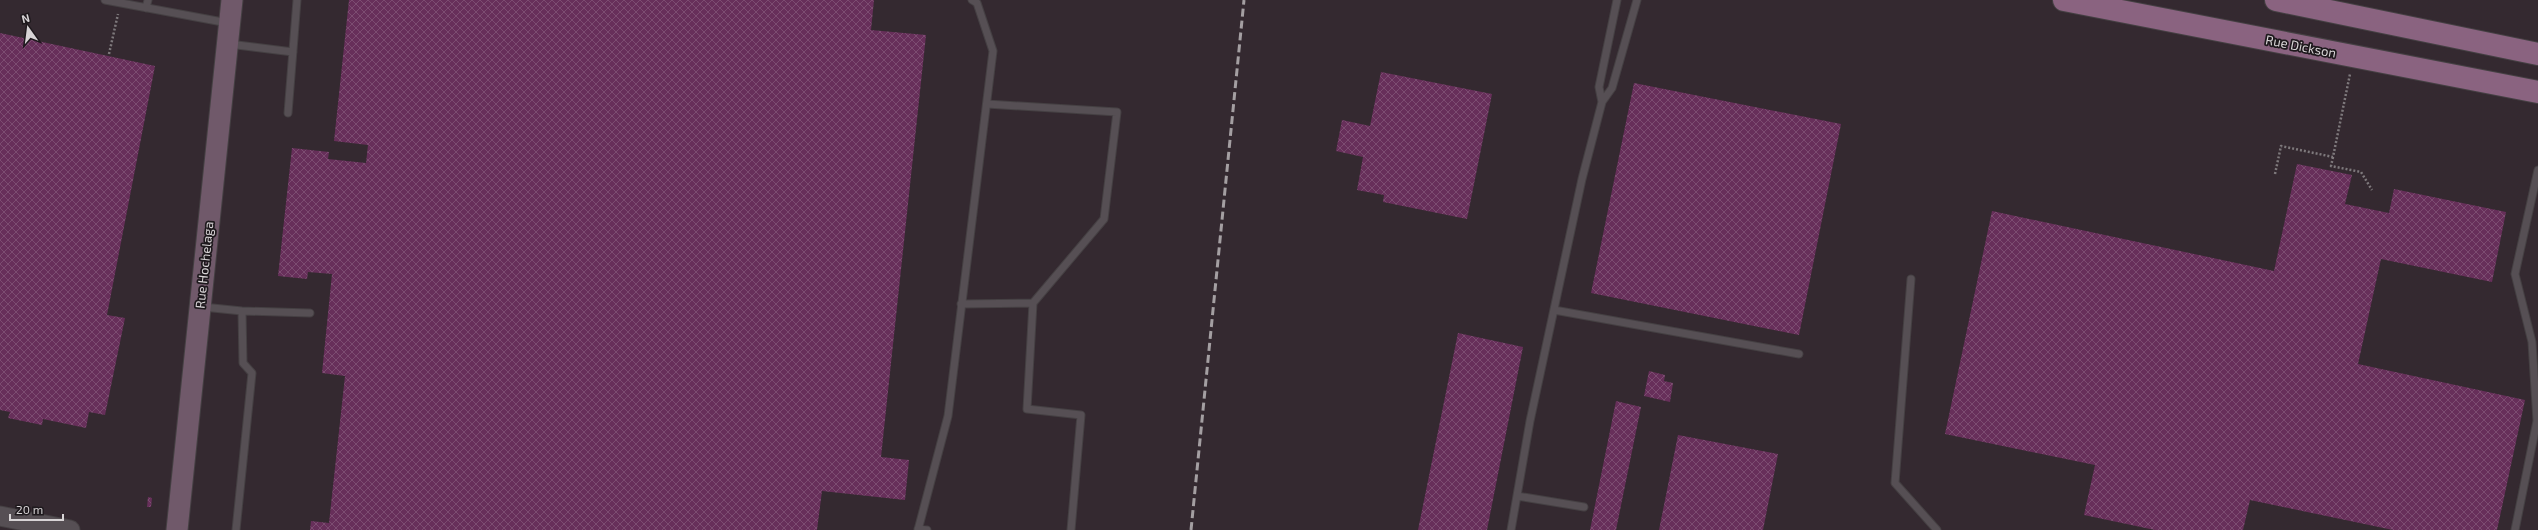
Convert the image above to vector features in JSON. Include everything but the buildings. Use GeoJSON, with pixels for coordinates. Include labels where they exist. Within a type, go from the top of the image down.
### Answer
{"type":"FeatureCollection","features":[{"type":"Feature","properties":{"kind":"main road","name":"Rue Hochelaga"},"geometry":{"type":"LineString","coordinates":[[177,530],[226,44],[232,0]]}},
{"type":"Feature","properties":{"kind":"main road","name":"Rue Dickson"},"geometry":{"type":"LineString","coordinates":[[2064,0],[2538,92]]}},
{"type":"Feature","properties":{"kind":"main road"},"geometry":{"type":"LineString","coordinates":[[2276,0],[2538,54]]}},
{"type":"Feature","properties":{"kind":"street"},"geometry":{"type":"LineString","coordinates":[[0,516],[70,530]]}},
{"type":"Feature","properties":{"kind":"lane"},"geometry":{"type":"LineString","coordinates":[[105,0],[230,23]]}},
{"type":"Feature","properties":{"kind":"lane"},"geometry":{"type":"LineString","coordinates":[[146,8],[148,0]]}},
{"type":"Feature","properties":{"kind":"lane"},"geometry":{"type":"LineString","coordinates":[[288,113],[297,0]]}},
{"type":"Feature","properties":{"kind":"lane"},"geometry":{"type":"LineString","coordinates":[[926,530],[918,529],[948,416],[993,51],[977,3],[972,0]]}},
{"type":"Feature","properties":{"kind":"lane"},"geometry":{"type":"LineString","coordinates":[[1602,102],[1599,87],[1617,0]]}},
{"type":"Feature","properties":{"kind":"lane"},"geometry":{"type":"LineString","coordinates":[[1511,530],[1554,310],[1582,179],[1602,102],[1612,88],[1637,0]]}},
{"type":"Feature","properties":{"kind":"lane"},"geometry":{"type":"LineString","coordinates":[[226,44],[293,52]]}},
{"type":"Feature","properties":{"kind":"lane"},"geometry":{"type":"LineString","coordinates":[[987,104],[1117,112],[1104,219],[1032,304],[1027,409],[1081,415],[1071,530]]}},
{"type":"Feature","properties":{"kind":"lane"},"geometry":{"type":"LineString","coordinates":[[2515,530],[2537,421],[2532,342],[2515,274],[2538,170]]}},
{"type":"Feature","properties":{"kind":"lane"},"geometry":{"type":"LineString","coordinates":[[1911,279],[1895,483],[1936,530]]}},
{"type":"Feature","properties":{"kind":"lane"},"geometry":{"type":"LineString","coordinates":[[961,304],[1032,304]]}},
{"type":"Feature","properties":{"kind":"lane"},"geometry":{"type":"LineString","coordinates":[[200,306],[242,311],[310,313]]}},
{"type":"Feature","properties":{"kind":"lane"},"geometry":{"type":"LineString","coordinates":[[1554,310],[1799,354]]}},
{"type":"Feature","properties":{"kind":"lane"},"geometry":{"type":"LineString","coordinates":[[236,530],[252,374],[243,363],[242,311]]}},
{"type":"Feature","properties":{"kind":"lane"},"geometry":{"type":"LineString","coordinates":[[1517,496],[1584,507]]}},
{"type":"Feature","properties":{"kind":"path"},"geometry":{"type":"LineString","coordinates":[[109,54],[115,27]]}},
{"type":"Feature","properties":{"kind":"path"},"geometry":{"type":"LineString","coordinates":[[2351,70],[2331,166],[2361,172],[2372,190]]}},
{"type":"Feature","properties":{"kind":"path"},"geometry":{"type":"LineString","coordinates":[[2275,174],[2281,146],[2333,157]]}},
{"type":"Feature","properties":{"kind":"shaded area"},"geometry":{"type":"Polygon","coordinates":[[[0,0],[2538,0],[2538,530],[0,530],[0,0]]]}},
{"type":"Feature","properties":{"kind":"railway"},"geometry":{"type":"LineString","coordinates":[[1191,530],[1244,0]]}}]}
